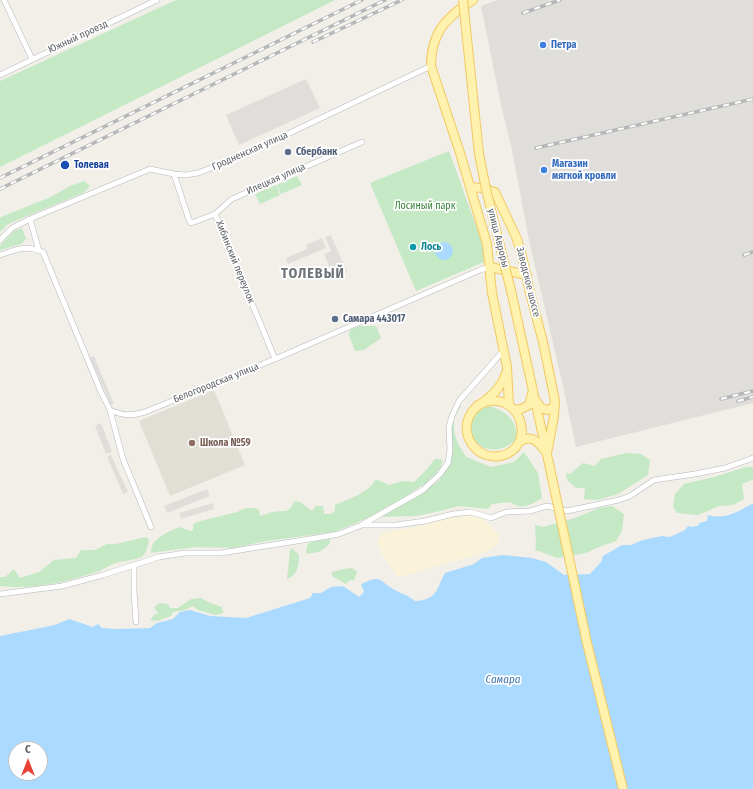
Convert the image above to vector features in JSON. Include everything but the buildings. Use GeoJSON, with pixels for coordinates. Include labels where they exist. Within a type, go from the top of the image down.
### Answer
{"type":"FeatureCollection","features":[{"type":"Feature","properties":{"kind":"main road","name":"улица Авроры"},"geometry":{"type":"LineString","coordinates":[[463,0],[479,154],[486,189],[533,387],[587,643],[623,789]]}},
{"type":"Feature","properties":{"kind":"main road"},"geometry":{"type":"LineString","coordinates":[[473,0],[453,14],[441,28],[436,36],[431,58],[431,66],[486,238],[492,294],[508,366],[512,408],[520,417],[522,424],[519,442]]}},
{"type":"Feature","properties":{"kind":"main road","name":"Заводское шоссе"},"geometry":{"type":"LineString","coordinates":[[470,186],[495,192],[517,239],[543,342],[555,401],[554,416],[547,453]]}},
{"type":"Feature","properties":{"kind":"main road"},"geometry":{"type":"LineString","coordinates":[[490,267],[527,275]]}},
{"type":"Feature","properties":{"kind":"main road"},"geometry":{"type":"LineString","coordinates":[[508,366],[502,385],[478,405],[469,417],[467,425],[469,439],[477,450],[486,455],[502,455],[512,450],[524,438],[537,441],[547,453]]}},
{"type":"Feature","properties":{"kind":"main road"},"geometry":{"type":"LineString","coordinates":[[478,405],[488,401],[496,401],[512,408],[521,409],[529,405],[533,387]]}},
{"type":"Feature","properties":{"kind":"main road"},"geometry":{"type":"LineString","coordinates":[[536,401],[541,408],[547,410],[553,408],[555,401]]}},
{"type":"Feature","properties":{"kind":"street"},"geometry":{"type":"LineString","coordinates":[[4,0],[32,59]]}},
{"type":"Feature","properties":{"kind":"street","name":"Южный проезд"},"geometry":{"type":"LineString","coordinates":[[0,75],[147,2],[157,0]]}},
{"type":"Feature","properties":{"kind":"street","name":"Гродненская улица"},"geometry":{"type":"LineString","coordinates":[[0,240],[12,228],[30,219],[150,168],[185,175],[198,173],[237,158],[431,66]]}},
{"type":"Feature","properties":{"kind":"street","name":"Илецкая улица"},"geometry":{"type":"LineString","coordinates":[[215,214],[232,199],[362,142]]}},
{"type":"Feature","properties":{"kind":"street","name":"Хибинский переулок"},"geometry":{"type":"LineString","coordinates":[[174,174],[190,222],[194,222],[215,214],[275,359]]}},
{"type":"Feature","properties":{"kind":"street"},"geometry":{"type":"LineString","coordinates":[[30,219],[39,251]]}},
{"type":"Feature","properties":{"kind":"street"},"geometry":{"type":"LineString","coordinates":[[0,255],[18,249],[32,248],[43,252],[101,392],[110,410],[123,459],[151,527]]}},
{"type":"Feature","properties":{"kind":"street","name":"Белогородская улица"},"geometry":{"type":"LineString","coordinates":[[110,410],[120,415],[132,416],[144,412],[275,359],[490,267]]}},
{"type":"Feature","properties":{"kind":"street"},"geometry":{"type":"LineString","coordinates":[[0,594],[62,586],[103,575],[159,557],[185,553],[221,553],[339,534],[362,525],[423,490],[440,474],[448,463],[450,450],[449,427],[459,401],[504,350]]}},
{"type":"Feature","properties":{"kind":"street"},"geometry":{"type":"LineString","coordinates":[[362,525],[396,525],[425,521],[452,514],[471,512],[491,518],[506,512],[530,511],[547,506],[567,511],[630,496],[654,480],[725,468],[753,458]]}},
{"type":"Feature","properties":{"kind":"street"},"geometry":{"type":"LineString","coordinates":[[134,565],[136,622]]}},
{"type":"Feature","properties":{"kind":"shaded area"},"geometry":{"type":"Polygon","coordinates":[[[498,0],[753,0],[753,403],[576,447],[529,240],[512,150],[502,110],[481,6],[498,0]]]}},
{"type":"Feature","properties":{"kind":"shaded area"},"geometry":{"type":"Polygon","coordinates":[[[306,79],[320,108],[239,145],[226,115],[306,79]]]}},
{"type":"Feature","properties":{"kind":"shaded area"},"geometry":{"type":"Polygon","coordinates":[[[331,235],[347,272],[334,278],[324,254],[331,251],[325,237],[331,235]]]}},
{"type":"Feature","properties":{"kind":"shaded area"},"geometry":{"type":"Polygon","coordinates":[[[322,238],[326,248],[288,264],[286,258],[307,249],[306,245],[322,238]]]}},
{"type":"Feature","properties":{"kind":"shaded area"},"geometry":{"type":"Polygon","coordinates":[[[94,356],[114,404],[111,405],[90,358],[94,356]]]}},
{"type":"Feature","properties":{"kind":"shaded area","name":"Школа №59"},"geometry":{"type":"Polygon","coordinates":[[[214,390],[245,465],[170,496],[139,421],[214,390]]]}},
{"type":"Feature","properties":{"kind":"shaded area"},"geometry":{"type":"Polygon","coordinates":[[[101,423],[112,452],[106,454],[95,426],[101,423]]]}},
{"type":"Feature","properties":{"kind":"shaded area"},"geometry":{"type":"Polygon","coordinates":[[[111,455],[128,492],[123,494],[107,457],[111,455]]]}},
{"type":"Feature","properties":{"kind":"shaded area"},"geometry":{"type":"Polygon","coordinates":[[[207,489],[210,496],[167,513],[164,506],[207,489]]]}},
{"type":"Feature","properties":{"kind":"shaded area"},"geometry":{"type":"Polygon","coordinates":[[[213,503],[214,509],[181,519],[179,513],[213,503]]]}},
{"type":"Feature","properties":{"kind":"green space"},"geometry":{"type":"Polygon","coordinates":[[[176,0],[335,0],[0,167],[0,81],[176,0]]]}},
{"type":"Feature","properties":{"kind":"green space","name":"Лосиный парк"},"geometry":{"type":"Polygon","coordinates":[[[449,151],[484,248],[484,262],[416,291],[370,183],[449,151]]]}},
{"type":"Feature","properties":{"kind":"green space"},"geometry":{"type":"Polygon","coordinates":[[[297,176],[302,185],[281,194],[277,185],[297,176]]]}},
{"type":"Feature","properties":{"kind":"green space"},"geometry":{"type":"Polygon","coordinates":[[[84,181],[90,186],[83,193],[8,224],[0,232],[1,217],[51,197],[70,186],[84,181]]]}},
{"type":"Feature","properties":{"kind":"green space"},"geometry":{"type":"Polygon","coordinates":[[[276,185],[280,195],[260,204],[255,194],[276,185]]]}},
{"type":"Feature","properties":{"kind":"green space"},"geometry":{"type":"Polygon","coordinates":[[[22,228],[26,239],[21,244],[0,250],[0,245],[14,231],[22,228]]]}},
{"type":"Feature","properties":{"kind":"green space"},"geometry":{"type":"Polygon","coordinates":[[[360,326],[376,326],[381,338],[364,350],[355,351],[349,335],[350,330],[360,326]]]}},
{"type":"Feature","properties":{"kind":"green space"},"geometry":{"type":"Polygon","coordinates":[[[461,406],[454,419],[454,431],[458,444],[466,457],[491,467],[514,462],[524,452],[538,473],[542,498],[523,507],[510,502],[492,504],[488,509],[459,506],[416,516],[374,517],[416,496],[439,481],[447,467],[453,449],[450,439],[453,412],[461,406]]]}},
{"type":"Feature","properties":{"kind":"green space"},"geometry":{"type":"Polygon","coordinates":[[[487,406],[498,409],[509,416],[513,421],[517,433],[516,439],[504,447],[493,450],[483,447],[476,441],[471,433],[471,424],[476,414],[487,406]]]}},
{"type":"Feature","properties":{"kind":"green space"},"geometry":{"type":"Polygon","coordinates":[[[627,453],[641,454],[650,460],[648,475],[618,494],[598,500],[584,499],[585,488],[576,488],[567,480],[566,473],[570,474],[583,463],[595,466],[601,459],[627,453]]]}},
{"type":"Feature","properties":{"kind":"green space"},"geometry":{"type":"Polygon","coordinates":[[[435,459],[443,460],[440,469],[426,483],[368,518],[334,532],[266,541],[234,548],[195,547],[151,553],[157,540],[161,536],[171,531],[180,527],[190,531],[193,530],[193,524],[237,512],[246,508],[256,508],[259,510],[260,516],[277,511],[286,511],[290,509],[295,501],[300,502],[312,511],[316,506],[323,506],[324,514],[331,514],[335,511],[335,505],[363,492],[373,484],[375,480],[389,485],[403,481],[414,482],[435,459]]]}},
{"type":"Feature","properties":{"kind":"green space"},"geometry":{"type":"Polygon","coordinates":[[[746,467],[753,467],[753,481],[752,480],[742,484],[744,499],[733,505],[719,506],[698,515],[677,513],[673,507],[675,494],[684,484],[746,467]]]}},
{"type":"Feature","properties":{"kind":"green space"},"geometry":{"type":"Polygon","coordinates":[[[612,506],[624,514],[622,531],[616,541],[586,553],[557,558],[539,551],[535,551],[535,525],[543,527],[575,518],[599,508],[612,506]]]}},
{"type":"Feature","properties":{"kind":"green space"},"geometry":{"type":"Polygon","coordinates":[[[146,537],[149,540],[147,550],[142,557],[116,563],[99,571],[63,582],[25,587],[0,586],[0,577],[5,577],[14,569],[20,578],[39,572],[54,560],[76,558],[81,550],[95,550],[107,544],[116,544],[146,537]]]}},
{"type":"Feature","properties":{"kind":"green space"},"geometry":{"type":"Polygon","coordinates":[[[330,539],[330,543],[322,550],[313,553],[306,553],[307,545],[311,542],[330,539]]]}},
{"type":"Feature","properties":{"kind":"green space"},"geometry":{"type":"Polygon","coordinates":[[[292,548],[299,555],[298,566],[294,575],[287,579],[290,550],[292,548]]]}},
{"type":"Feature","properties":{"kind":"green space"},"geometry":{"type":"Polygon","coordinates":[[[352,568],[357,572],[354,580],[350,580],[346,584],[332,576],[332,572],[352,568]]]}},
{"type":"Feature","properties":{"kind":"green space"},"geometry":{"type":"Polygon","coordinates":[[[201,598],[222,607],[223,613],[216,615],[198,610],[193,606],[185,610],[173,612],[171,616],[157,621],[150,620],[155,614],[159,614],[154,608],[159,603],[168,604],[170,608],[178,608],[191,599],[201,598]]]}},
{"type":"Feature","properties":{"kind":"sand"},"geometry":{"type":"Polygon","coordinates":[[[479,515],[497,532],[500,542],[487,552],[415,573],[398,577],[382,555],[377,542],[382,533],[411,528],[452,517],[479,515]]]}},
{"type":"Feature","properties":{"kind":"water"},"geometry":{"type":"Polygon","coordinates":[[[440,242],[448,242],[453,247],[451,258],[448,260],[440,260],[435,255],[435,247],[440,242]]]}},
{"type":"Feature","properties":{"kind":"water","name":"Самара"},"geometry":{"type":"Polygon","coordinates":[[[753,504],[753,789],[0,789],[0,636],[55,625],[69,619],[93,627],[98,624],[102,628],[150,628],[157,623],[173,619],[180,612],[190,610],[210,616],[246,618],[310,598],[313,593],[321,593],[331,587],[343,586],[359,597],[364,592],[361,584],[374,579],[382,581],[415,601],[422,600],[428,599],[435,593],[445,573],[474,564],[482,558],[503,555],[532,558],[546,562],[564,575],[590,574],[601,562],[603,556],[622,545],[631,545],[643,540],[662,536],[670,537],[685,530],[688,526],[693,527],[699,525],[699,523],[707,521],[708,515],[720,517],[736,512],[753,504]]]}},
{"type":"Feature","properties":{"kind":"railway"},"geometry":{"type":"LineString","coordinates":[[0,178],[362,0]]}},
{"type":"Feature","properties":{"kind":"railway"},"geometry":{"type":"LineString","coordinates":[[0,189],[385,0]]}},
{"type":"Feature","properties":{"kind":"railway"},"geometry":{"type":"LineString","coordinates":[[313,42],[402,0]]}},
{"type":"Feature","properties":{"kind":"railway"},"geometry":{"type":"LineString","coordinates":[[523,13],[560,0]]}},
{"type":"Feature","properties":{"kind":"railway"},"geometry":{"type":"LineString","coordinates":[[536,148],[753,99]]}},
{"type":"Feature","properties":{"kind":"railway"},"geometry":{"type":"LineString","coordinates":[[744,255],[753,252]]}},
{"type":"Feature","properties":{"kind":"railway"},"geometry":{"type":"LineString","coordinates":[[721,399],[753,391]]}},
{"type":"Feature","properties":{"kind":"railway"},"geometry":{"type":"LineString","coordinates":[[738,401],[753,397]]}},
{"type":"Feature","properties":{"kind":"place","name":"Петра"},"geometry":{"type":"Point","coordinates":[543,45]}},
{"type":"Feature","properties":{"kind":"place","name":"Сбербанк"},"geometry":{"type":"Point","coordinates":[288,152]}},
{"type":"Feature","properties":{"kind":"place","name":"Толевая"},"geometry":{"type":"Point","coordinates":[65,165]}},
{"type":"Feature","properties":{"kind":"place","name":"Магазин мягкой кровли"},"geometry":{"type":"Point","coordinates":[544,170]}},
{"type":"Feature","properties":{"kind":"place","name":"Лось"},"geometry":{"type":"Point","coordinates":[413,247]}},
{"type":"Feature","properties":{"kind":"place","name":"Самара 443017"},"geometry":{"type":"Point","coordinates":[335,319]}},
{"type":"Feature","properties":{"kind":"place","name":"Школа №59"},"geometry":{"type":"Point","coordinates":[192,443]}},
{"type":"Feature","properties":{"kind":"district","name":"ТОЛЕВЫЙ"},"geometry":{"type":"Point","coordinates":[313,274]}}]}
